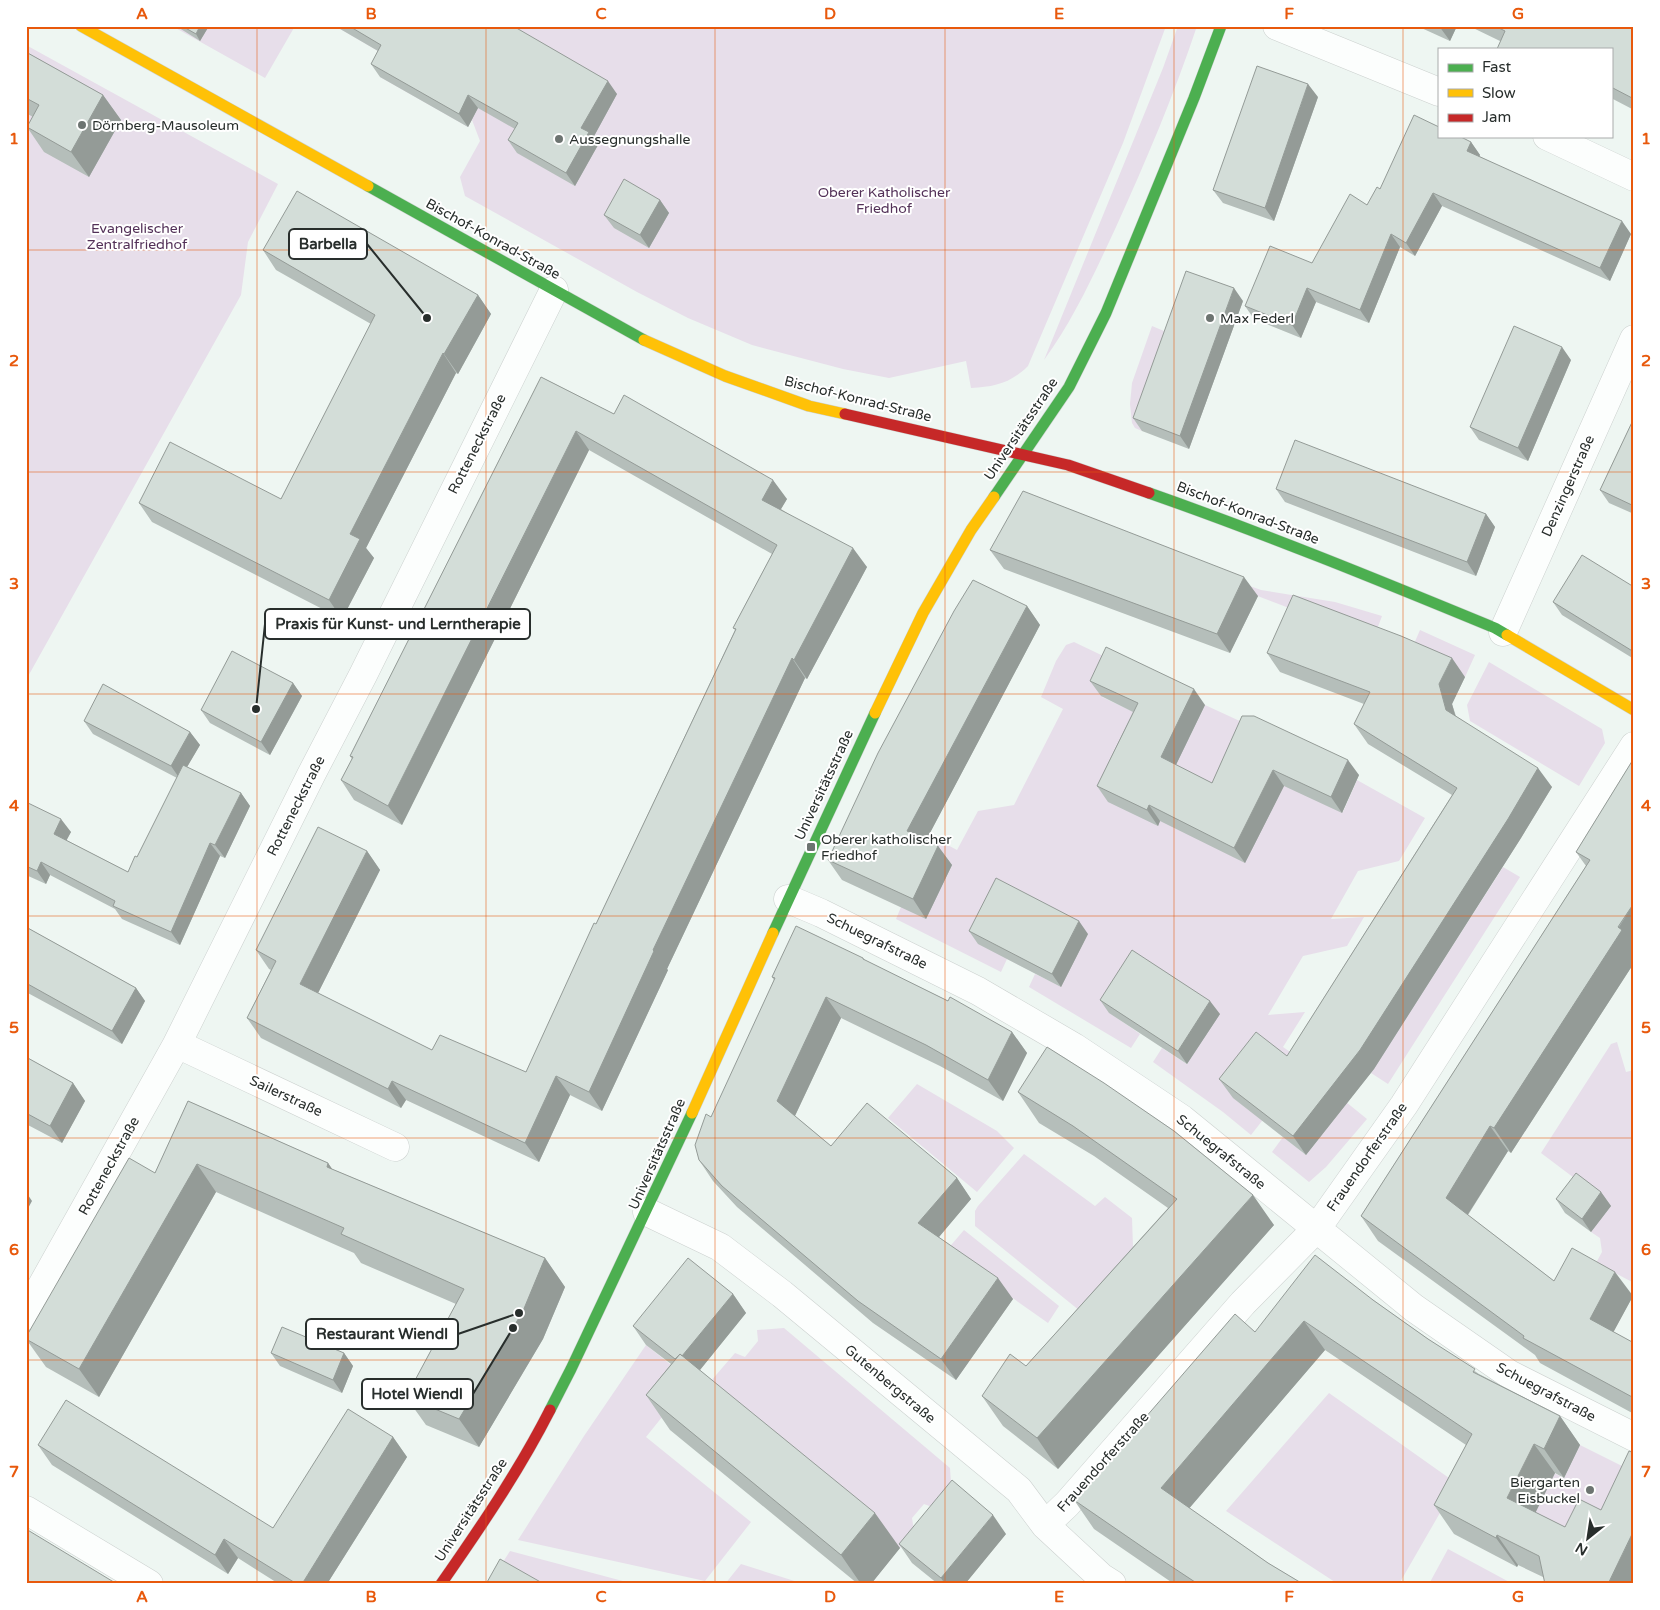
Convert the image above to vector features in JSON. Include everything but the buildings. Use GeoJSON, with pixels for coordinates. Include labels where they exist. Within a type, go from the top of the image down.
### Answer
{"type":"FeatureCollection","features":[{"type":"Feature","properties":{"kind":"street","name":"Bischof-Konrad-Straße"},"geometry":{"type":"LineString","coordinates":[[81,26],[652,344],[725,376],[809,406],[1068,465],[1242,526],[1503,632],[1634,710]]}},
{"type":"Feature","properties":{"kind":"street","name":"Universitätsstraße"},"geometry":{"type":"LineString","coordinates":[[441,1584],[480,1527],[533,1443],[571,1369],[647,1212],[788,899],[923,613],[971,530],[1068,387],[1106,313],[1194,98],[1221,26]]}},
{"type":"Feature","properties":{"kind":"street"},"geometry":{"type":"LineString","coordinates":[[1277,26],[1438,92]]}},
{"type":"Feature","properties":{"kind":"street"},"geometry":{"type":"LineString","coordinates":[[1551,138],[1634,177]]}},
{"type":"Feature","properties":{"kind":"street","name":"Rotteneckstraße"},"geometry":{"type":"LineString","coordinates":[[26,1316],[177,1044],[554,290]]}},
{"type":"Feature","properties":{"kind":"street","name":"Denzingerstraße"},"geometry":{"type":"LineString","coordinates":[[1503,632],[1634,339]]}},
{"type":"Feature","properties":{"kind":"street","name":"Frauendorferstraße"},"geometry":{"type":"LineString","coordinates":[[1045,1525],[1068,1504],[1243,1303],[1317,1228],[1404,1105],[1634,746]]}},
{"type":"Feature","properties":{"kind":"street","name":"Schuegrafstraße"},"geometry":{"type":"LineString","coordinates":[[788,899],[821,913],[978,991],[1074,1047],[1182,1119],[1414,1308],[1509,1374],[1634,1437]]}},
{"type":"Feature","properties":{"kind":"street","name":"Sailerstraße"},"geometry":{"type":"LineString","coordinates":[[177,1044],[395,1147]]}},
{"type":"Feature","properties":{"kind":"street","name":"Gutenbergstraße"},"geometry":{"type":"LineString","coordinates":[[647,1212],[720,1247],[782,1294],[1019,1490],[1045,1525],[1101,1577],[1112,1584]]}},
{"type":"Feature","properties":{"kind":"street"},"geometry":{"type":"LineString","coordinates":[[26,1510],[149,1584]]}},
{"type":"Feature","properties":{"kind":"green space"},"geometry":{"type":"Polygon","coordinates":[[[172,26],[295,26],[265,78],[172,26]]]}},
{"type":"Feature","properties":{"kind":"green space","name":"Oberer Katholischer Friedhof"},"geometry":{"type":"Polygon","coordinates":[[[335,26],[1166,26],[1123,143],[1028,366],[1022,372],[1002,383],[988,387],[971,388],[966,361],[889,378],[843,369],[752,345],[688,318],[637,292],[465,196],[460,177],[480,141],[472,120],[468,127],[380,77],[390,58],[335,26]]]}},
{"type":"Feature","properties":{"kind":"green space"},"geometry":{"type":"Polygon","coordinates":[[[1178,26],[1197,26],[1159,128],[1092,278],[1065,328],[1044,360],[1163,68],[1178,26]]]}},
{"type":"Feature","properties":{"kind":"green space","name":"Evangelischer Zentralfriedhof"},"geometry":{"type":"Polygon","coordinates":[[[26,45],[278,184],[248,242],[241,295],[26,680],[26,45]]]}},
{"type":"Feature","properties":{"kind":"green space"},"geometry":{"type":"Polygon","coordinates":[[[1152,326],[1176,336],[1142,431],[1135,428],[1132,423],[1130,404],[1132,383],[1152,326]]]}},
{"type":"Feature","properties":{"kind":"green space"},"geometry":{"type":"Polygon","coordinates":[[[1186,563],[1261,590],[1335,602],[1382,616],[1373,640],[1184,568],[1186,563]]]}},
{"type":"Feature","properties":{"kind":"green space"},"geometry":{"type":"Polygon","coordinates":[[[1420,630],[1475,655],[1465,677],[1410,653],[1420,630]]]}},
{"type":"Feature","properties":{"kind":"green space"},"geometry":{"type":"Polygon","coordinates":[[[1074,642],[1118,663],[1102,697],[1189,738],[1205,705],[1255,728],[1343,812],[1357,780],[1425,818],[1399,861],[1358,871],[1331,919],[1364,917],[1347,946],[1303,956],[1268,1015],[1305,1012],[1283,1047],[1351,1094],[1346,1102],[1367,1119],[1326,1167],[1309,1182],[1272,1152],[1283,1137],[1306,1155],[1343,1108],[1262,1121],[1251,1135],[1223,1112],[1153,1062],[1162,1048],[1187,1064],[1219,1014],[1110,1013],[1140,1034],[1131,1048],[1029,987],[1035,974],[1061,986],[1007,959],[1001,972],[896,919],[901,907],[878,808],[957,850],[978,811],[1014,805],[1063,709],[1041,697],[1056,661],[1066,645],[1074,642]]]}},
{"type":"Feature","properties":{"kind":"green space"},"geometry":{"type":"Polygon","coordinates":[[[1489,662],[1602,729],[1605,743],[1579,786],[1470,721],[1467,705],[1489,662]]]}},
{"type":"Feature","properties":{"kind":"green space"},"geometry":{"type":"Polygon","coordinates":[[[1503,867],[1520,877],[1388,1084],[1371,1073],[1503,867]]]}},
{"type":"Feature","properties":{"kind":"green space"},"geometry":{"type":"Polygon","coordinates":[[[1617,1042],[1626,1072],[1634,1070],[1634,1283],[1596,1263],[1602,1252],[1600,1238],[1591,1232],[1610,1205],[1541,1153],[1611,1044],[1617,1042]]]}},
{"type":"Feature","properties":{"kind":"green space"},"geometry":{"type":"Polygon","coordinates":[[[917,1084],[997,1131],[1014,1148],[977,1192],[888,1118],[917,1084]]]}},
{"type":"Feature","properties":{"kind":"green space"},"geometry":{"type":"Polygon","coordinates":[[[1024,1154],[1095,1206],[1105,1197],[1132,1218],[1133,1247],[1085,1315],[975,1226],[975,1211],[978,1206],[1024,1154]]]}},
{"type":"Feature","properties":{"kind":"green space"},"geometry":{"type":"Polygon","coordinates":[[[964,1230],[1059,1306],[1048,1323],[946,1251],[964,1230]]]}},
{"type":"Feature","properties":{"kind":"green space"},"geometry":{"type":"Polygon","coordinates":[[[784,1328],[950,1468],[951,1483],[932,1507],[924,1504],[912,1518],[914,1531],[900,1548],[704,1389],[735,1353],[745,1357],[758,1341],[757,1330],[784,1328]]]}},
{"type":"Feature","properties":{"kind":"green space"},"geometry":{"type":"Polygon","coordinates":[[[646,1345],[691,1381],[646,1437],[751,1522],[705,1581],[518,1540],[584,1436],[646,1345]]]}},
{"type":"Feature","properties":{"kind":"green space"},"geometry":{"type":"Polygon","coordinates":[[[1329,1393],[1449,1478],[1452,1492],[1399,1584],[1338,1584],[1226,1511],[1329,1393]]]}},
{"type":"Feature","properties":{"kind":"green space","name":"Biergarten Eisbuckel"},"geometry":{"type":"Polygon","coordinates":[[[1580,1445],[1634,1472],[1634,1545],[1527,1527],[1554,1473],[1564,1478],[1580,1445]]]}},
{"type":"Feature","properties":{"kind":"green space"},"geometry":{"type":"Polygon","coordinates":[[[1448,1549],[1513,1584],[1429,1584],[1448,1549]]]}},
{"type":"Feature","properties":{"kind":"green space"},"geometry":{"type":"Polygon","coordinates":[[[510,1551],[634,1584],[489,1584],[510,1551]]]}},
{"type":"Feature","properties":{"kind":"green space"},"geometry":{"type":"Polygon","coordinates":[[[741,1564],[804,1584],[725,1584],[741,1564]]]}},
{"type":"Feature","properties":{"kind":"traffic: fast"},"geometry":{"type":"LineString","coordinates":[[994,497],[1069,387],[1106,313],[1194,98],[1221,26]]}},
{"type":"Feature","properties":{"kind":"traffic: fast"},"geometry":{"type":"LineString","coordinates":[[368,186],[644,340]]}},
{"type":"Feature","properties":{"kind":"traffic: fast"},"geometry":{"type":"LineString","coordinates":[[1149,493],[1323,558],[1495,628],[1507,635]]}},
{"type":"Feature","properties":{"kind":"traffic: fast"},"geometry":{"type":"LineString","coordinates":[[773,933],[875,713]]}},
{"type":"Feature","properties":{"kind":"traffic: fast"},"geometry":{"type":"LineString","coordinates":[[550,1410],[692,1113]]}},
{"type":"Feature","properties":{"kind":"traffic: slow"},"geometry":{"type":"LineString","coordinates":[[81,26],[368,186]]}},
{"type":"Feature","properties":{"kind":"traffic: slow"},"geometry":{"type":"LineString","coordinates":[[644,340],[725,376],[809,406],[845,414]]}},
{"type":"Feature","properties":{"kind":"traffic: slow"},"geometry":{"type":"LineString","coordinates":[[875,713],[923,613],[971,530],[994,497]]}},
{"type":"Feature","properties":{"kind":"traffic: slow"},"geometry":{"type":"LineString","coordinates":[[1507,635],[1634,710]]}},
{"type":"Feature","properties":{"kind":"traffic: slow"},"geometry":{"type":"LineString","coordinates":[[692,1113],[773,933]]}},
{"type":"Feature","properties":{"kind":"traffic: jam"},"geometry":{"type":"LineString","coordinates":[[845,414],[1068,465],[1149,493]]}},
{"type":"Feature","properties":{"kind":"traffic: jam"},"geometry":{"type":"LineString","coordinates":[[441,1584],[512,1477],[550,1410]]}},
{"type":"Feature","properties":{"kind":"place","name":"Dörnberg-Mausoleum"},"geometry":{"type":"Point","coordinates":[82,125]}},
{"type":"Feature","properties":{"kind":"place","name":"Aussegnungshalle"},"geometry":{"type":"Point","coordinates":[559,139]}},
{"type":"Feature","properties":{"kind":"place","name":"Barbella"},"geometry":{"type":"Point","coordinates":[427,318]}},
{"type":"Feature","properties":{"kind":"place","name":"Max Federl"},"geometry":{"type":"Point","coordinates":[1210,318]}},
{"type":"Feature","properties":{"kind":"place","name":"Praxis für Kunst- und Lerntherapie"},"geometry":{"type":"Point","coordinates":[256,709]}},
{"type":"Feature","properties":{"kind":"place","name":"Oberer katholischer Friedhof"},"geometry":{"type":"Point","coordinates":[811,847]}},
{"type":"Feature","properties":{"kind":"place","name":"Restaurant Wiendl"},"geometry":{"type":"Point","coordinates":[519,1313]}},
{"type":"Feature","properties":{"kind":"place","name":"Hotel Wiendl"},"geometry":{"type":"Point","coordinates":[513,1328]}},
{"type":"Feature","properties":{"kind":"place","name":"Biergarten Eisbuckel"},"geometry":{"type":"Point","coordinates":[1590,1490]}}]}
